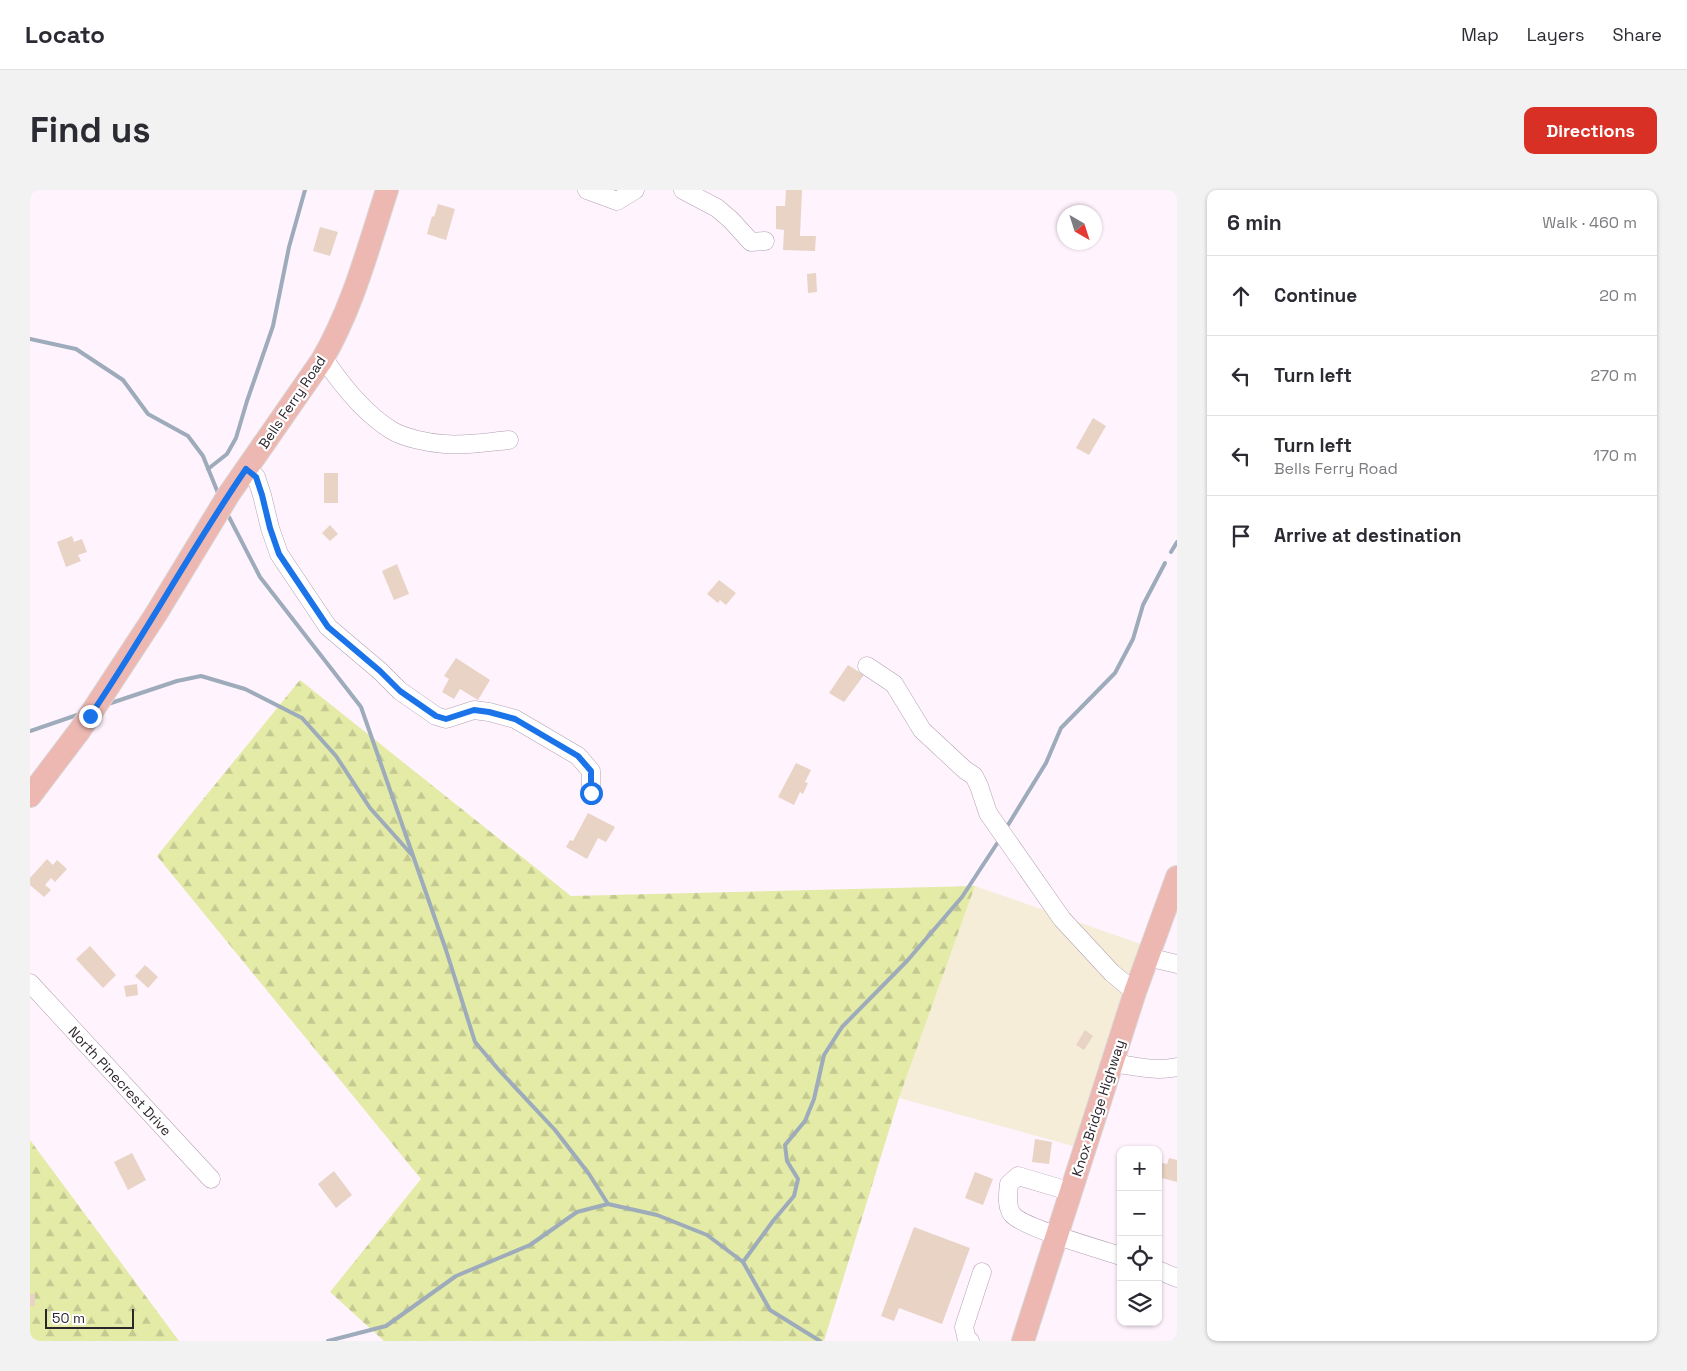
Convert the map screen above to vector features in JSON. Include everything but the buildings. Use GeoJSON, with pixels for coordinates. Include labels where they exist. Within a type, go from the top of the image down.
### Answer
{"type":"FeatureCollection","features":[{"type":"Feature","properties":{"kind":"main road","name":"Bells Ferry Road"},"geometry":{"type":"LineString","coordinates":[[30,796],[80,730],[156,614],[215,515],[322,360],[335,337],[353,293],[386,190]]}},
{"type":"Feature","properties":{"kind":"main road","name":"Knox Bridge Highway"},"geometry":{"type":"LineString","coordinates":[[1023,1341],[1135,992],[1177,877]]}},
{"type":"Feature","properties":{"kind":"street"},"geometry":{"type":"LineString","coordinates":[[587,190],[617,201],[635,190]]}},
{"type":"Feature","properties":{"kind":"street"},"geometry":{"type":"LineString","coordinates":[[683,190],[716,208],[751,242],[765,242]]}},
{"type":"Feature","properties":{"kind":"street"},"geometry":{"type":"LineString","coordinates":[[322,360],[327,363],[361,405],[392,430],[419,440],[443,444],[477,444],[510,440]]}},
{"type":"Feature","properties":{"kind":"street"},"geometry":{"type":"LineString","coordinates":[[246,469],[256,477],[279,554],[328,627],[380,671],[400,691],[436,716],[446,719],[474,710],[515,719],[578,756],[591,771],[591,793]]}},
{"type":"Feature","properties":{"kind":"street"},"geometry":{"type":"LineString","coordinates":[[867,666],[894,684],[922,730],[964,770],[974,776],[988,813],[1062,919],[1112,973],[1135,992]]}},
{"type":"Feature","properties":{"kind":"street"},"geometry":{"type":"LineString","coordinates":[[1147,957],[1177,964]]}},
{"type":"Feature","properties":{"kind":"street","name":"North Pinecrest Drive"},"geometry":{"type":"LineString","coordinates":[[30,983],[211,1179]]}},
{"type":"Feature","properties":{"kind":"street"},"geometry":{"type":"LineString","coordinates":[[1113,1063],[1155,1070],[1177,1067]]}},
{"type":"Feature","properties":{"kind":"street"},"geometry":{"type":"LineString","coordinates":[[1072,1192],[1018,1176],[1009,1184],[1008,1200],[1012,1214],[1026,1224],[1117,1255]]}},
{"type":"Feature","properties":{"kind":"street"},"geometry":{"type":"LineString","coordinates":[[970,1341],[967,1340],[964,1327],[982,1272]]}},
{"type":"Feature","properties":{"kind":"street"},"geometry":{"type":"LineString","coordinates":[[1162,1272],[1177,1278]]}},
{"type":"Feature","properties":{"kind":"shaded area"},"geometry":{"type":"Polygon","coordinates":[[[975,886],[1155,949],[1091,1151],[899,1098],[975,886]]]}},
{"type":"Feature","properties":{"kind":"green space"},"geometry":{"type":"Polygon","coordinates":[[[300,680],[571,896],[975,886],[899,1098],[824,1341],[384,1341],[330,1292],[421,1179],[157,856],[300,680]]]}},
{"type":"Feature","properties":{"kind":"green space"},"geometry":{"type":"Polygon","coordinates":[[[30,1140],[179,1341],[30,1341],[30,1140]]]}},
{"type":"Feature","properties":{"kind":"waterway"},"geometry":{"type":"LineString","coordinates":[[208,469],[227,454],[236,438],[273,326],[289,247],[305,190]]}},
{"type":"Feature","properties":{"kind":"waterway"},"geometry":{"type":"LineString","coordinates":[[30,339],[76,349],[123,380],[148,414],[188,436],[203,456],[218,493]]}},
{"type":"Feature","properties":{"kind":"waterway"},"geometry":{"type":"LineString","coordinates":[[229,517],[260,577],[361,707],[446,950],[475,1042],[555,1130],[589,1174],[608,1204]]}},
{"type":"Feature","properties":{"kind":"waterway"},"geometry":{"type":"LineString","coordinates":[[1171,552],[1177,542]]}},
{"type":"Feature","properties":{"kind":"waterway"},"geometry":{"type":"LineString","coordinates":[[1008,825],[1046,763],[1061,728],[1115,673],[1133,639],[1143,605],[1165,563]]}},
{"type":"Feature","properties":{"kind":"waterway"},"geometry":{"type":"LineString","coordinates":[[108,704],[177,681],[201,676],[245,689],[302,718],[336,756],[370,808],[412,855]]}},
{"type":"Feature","properties":{"kind":"waterway"},"geometry":{"type":"LineString","coordinates":[[30,731],[80,714]]}},
{"type":"Feature","properties":{"kind":"waterway"},"geometry":{"type":"LineString","coordinates":[[743,1262],[794,1196],[798,1179],[787,1161],[785,1145],[805,1121],[814,1099],[824,1055],[842,1027],[907,961],[962,897],[998,842]]}},
{"type":"Feature","properties":{"kind":"waterway"},"geometry":{"type":"LineString","coordinates":[[328,1341],[386,1326],[456,1276],[530,1245],[577,1212],[608,1204],[657,1215],[707,1235],[743,1262],[770,1310],[820,1341]]}},
{"type":"Feature","properties":{"kind":"route"},"geometry":{"type":"LineString","coordinates":[[90,716],[156,614],[215,515],[246,469],[256,477],[279,554],[328,627],[380,671],[400,691],[436,716],[446,719],[474,710],[515,719],[578,756],[591,771],[591,793]]}}]}
